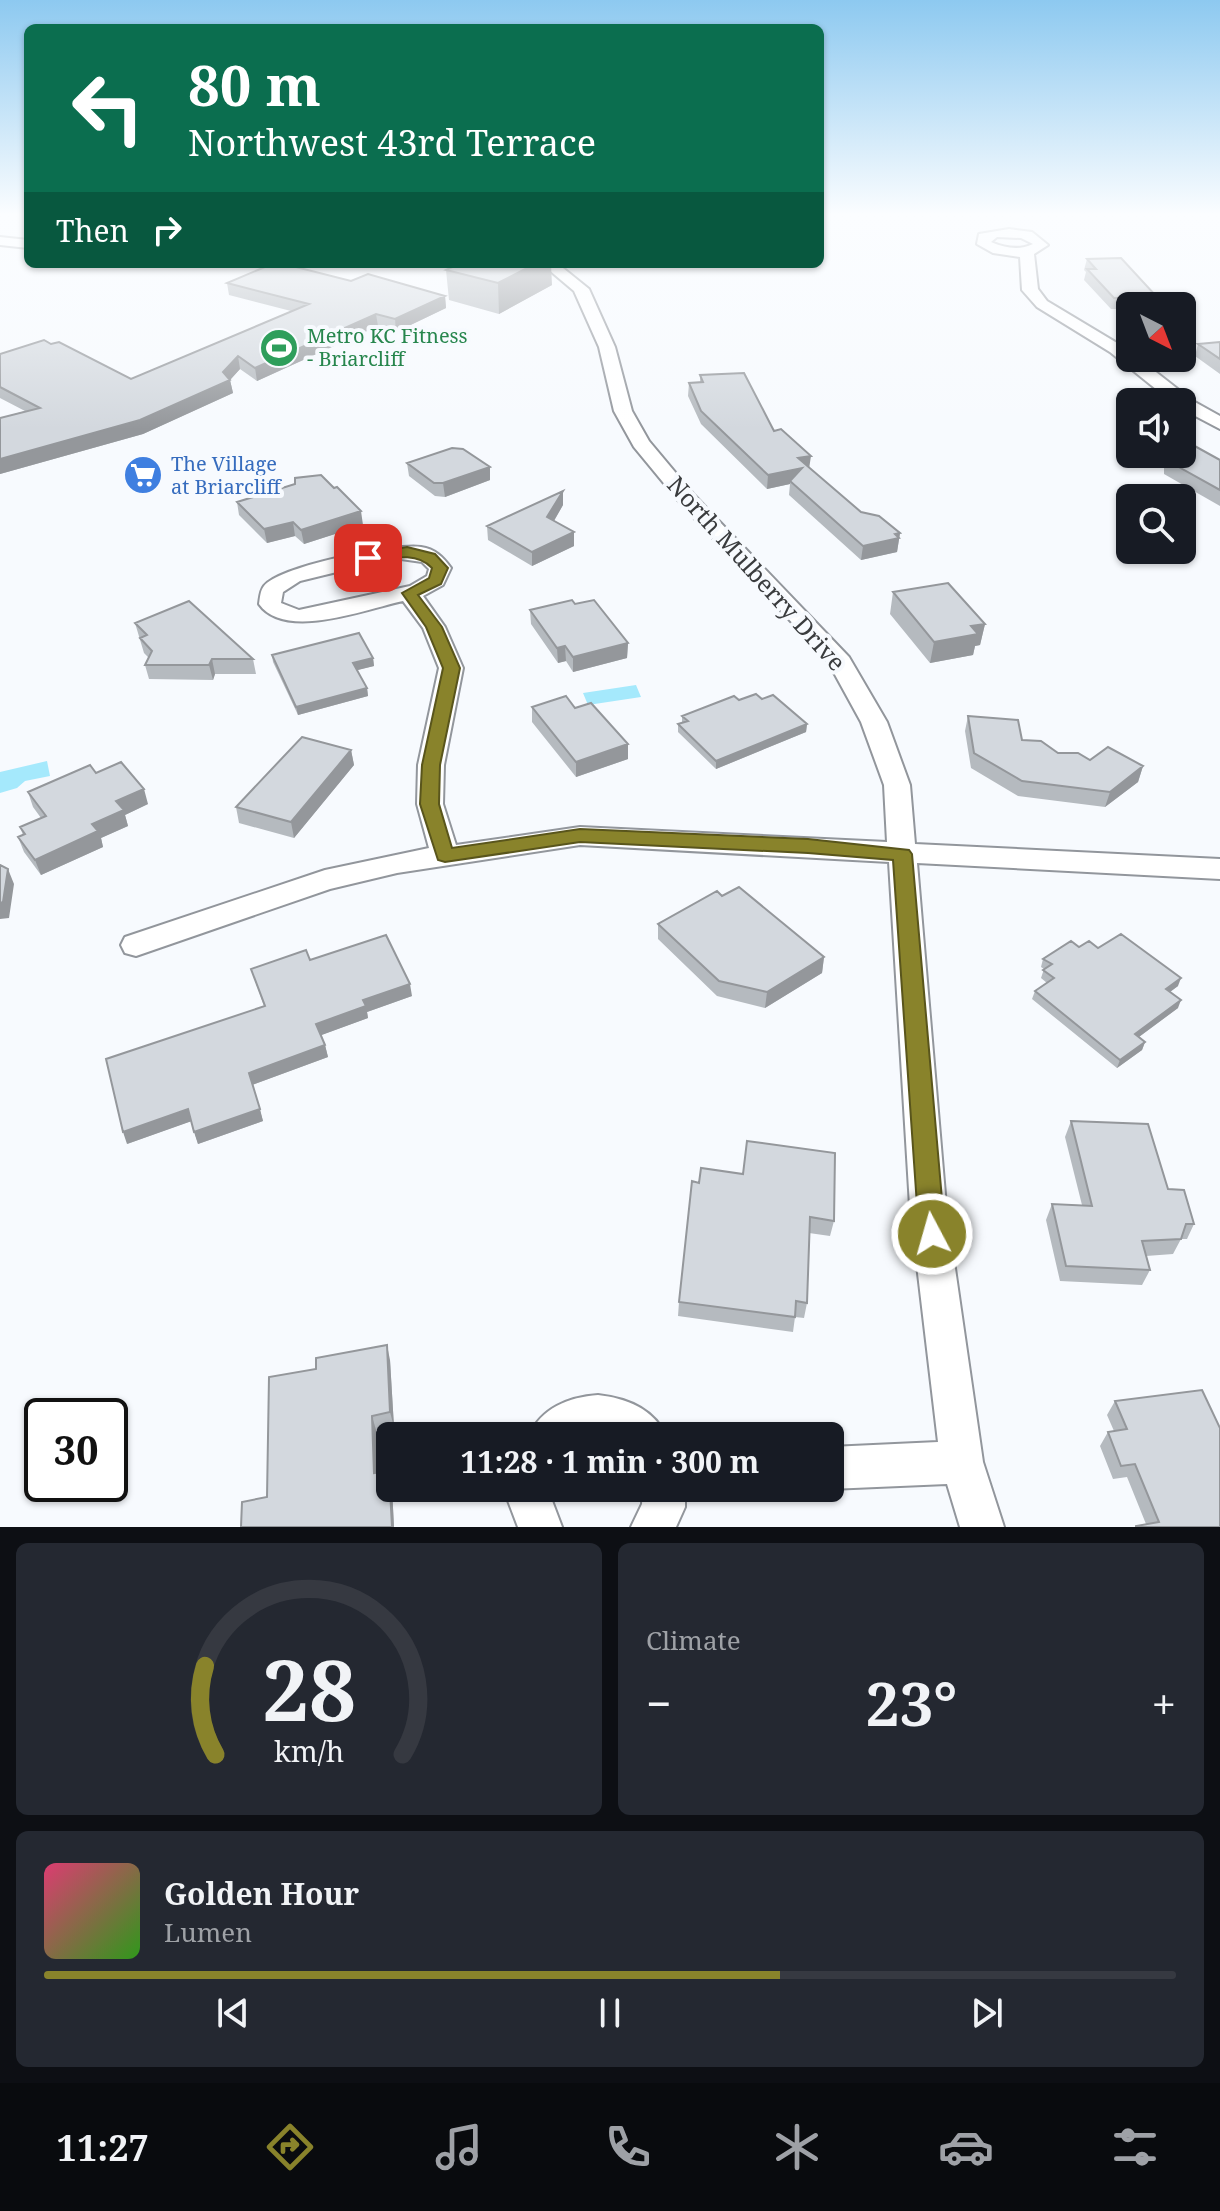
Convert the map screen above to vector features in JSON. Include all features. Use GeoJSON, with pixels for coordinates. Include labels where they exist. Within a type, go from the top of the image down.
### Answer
{"type":"FeatureCollection","features":[{"type":"Feature","properties":{"kind":"street","name":"North Mulberry Drive"},"geometry":{"type":"LineString","coordinates":[[577,286],[607,347],[623,411],[641,443],[688,500],[837,657],[874,722],[897,785],[928,1206],[962,1462],[982,1527]]}},
{"type":"Feature","properties":{"kind":"street"},"geometry":{"type":"LineString","coordinates":[[1030,286],[1042,304],[1128,358],[1187,405],[1220,424]]}},
{"type":"Feature","properties":{"kind":"street"},"geometry":{"type":"LineString","coordinates":[[394,552],[430,557],[440,568],[440,574],[428,587],[409,593],[299,617],[276,611],[270,604],[269,596],[281,582],[322,569],[394,552]]}},
{"type":"Feature","properties":{"kind":"street"},"geometry":{"type":"LineString","coordinates":[[409,593],[434,627],[451,668],[431,765],[430,804],[445,856]]}},
{"type":"Feature","properties":{"kind":"street"},"geometry":{"type":"LineString","coordinates":[[136,945],[325,880],[445,856],[580,836],[1220,869]]}},
{"type":"Feature","properties":{"kind":"street"},"geometry":{"type":"LineString","coordinates":[[570,1422],[576,1418],[601,1415],[628,1422]]}},
{"type":"Feature","properties":{"kind":"street"},"geometry":{"type":"LineString","coordinates":[[844,1467],[962,1462]]}},
{"type":"Feature","properties":{"kind":"street"},"geometry":{"type":"LineString","coordinates":[[531,1502],[540,1527]]}},
{"type":"Feature","properties":{"kind":"street"},"geometry":{"type":"LineString","coordinates":[[653,1527],[663,1502]]}},
{"type":"Feature","properties":{"kind":"water"},"geometry":{"type":"Polygon","coordinates":[[[636,685],[641,697],[588,705],[583,693],[636,685]]]}},
{"type":"Feature","properties":{"kind":"water"},"geometry":{"type":"Polygon","coordinates":[[[47,761],[50,776],[25,781],[17,788],[0,793],[0,772],[47,761]]]}},
{"type":"Feature","properties":{"kind":"building"},"geometry":{"type":"Polygon","coordinates":[[[240,286],[411,286],[445,296],[395,319],[376,314],[255,368],[238,356],[223,372],[230,380],[140,420],[0,459],[0,418],[40,408],[0,387],[0,354],[44,340],[51,344],[59,342],[131,379],[309,304],[240,286]]]}},
{"type":"Feature","properties":{"kind":"building"},"geometry":{"type":"Polygon","coordinates":[[[1103,286],[1147,286],[1152,292],[1116,292],[1116,298],[1103,286]]]}},
{"type":"Feature","properties":{"kind":"building"},"geometry":{"type":"Polygon","coordinates":[[[1220,342],[1220,359],[1198,344],[1220,342]]]}},
{"type":"Feature","properties":{"kind":"building"},"geometry":{"type":"Polygon","coordinates":[[[744,373],[774,431],[781,429],[811,456],[798,458],[861,512],[879,516],[900,533],[895,534],[899,538],[863,546],[790,481],[802,468],[768,475],[701,411],[689,383],[703,382],[700,375],[744,373]]]}},
{"type":"Feature","properties":{"kind":"building"},"geometry":{"type":"Polygon","coordinates":[[[1196,447],[1220,460],[1220,490],[1181,468],[1196,468],[1196,447]]]}},
{"type":"Feature","properties":{"kind":"building"},"geometry":{"type":"Polygon","coordinates":[[[452,448],[463,449],[490,467],[443,483],[434,483],[407,463],[452,448]]]}},
{"type":"Feature","properties":{"kind":"building"},"geometry":{"type":"Polygon","coordinates":[[[321,475],[361,511],[301,530],[293,522],[264,529],[237,502],[295,484],[295,478],[321,475]]]}},
{"type":"Feature","properties":{"kind":"building"},"geometry":{"type":"Polygon","coordinates":[[[563,491],[547,517],[574,532],[532,552],[487,526],[563,491]]]}},
{"type":"Feature","properties":{"kind":"building"},"geometry":{"type":"Polygon","coordinates":[[[948,583],[985,624],[971,626],[978,634],[934,642],[893,592],[948,583]]]}},
{"type":"Feature","properties":{"kind":"building"},"geometry":{"type":"Polygon","coordinates":[[[572,600],[575,604],[594,600],[628,643],[573,657],[565,646],[557,648],[530,610],[572,600]]]}},
{"type":"Feature","properties":{"kind":"building"},"geometry":{"type":"Polygon","coordinates":[[[189,601],[253,659],[212,659],[209,665],[145,665],[152,651],[140,638],[147,635],[135,623],[189,601]]]}},
{"type":"Feature","properties":{"kind":"building"},"geometry":{"type":"Polygon","coordinates":[[[359,633],[373,658],[353,663],[367,688],[296,707],[272,655],[359,633]]]}},
{"type":"Feature","properties":{"kind":"building"},"geometry":{"type":"Polygon","coordinates":[[[756,694],[762,699],[773,695],[807,724],[716,761],[678,724],[688,721],[682,716],[734,696],[739,700],[756,694]]]}},
{"type":"Feature","properties":{"kind":"building"},"geometry":{"type":"Polygon","coordinates":[[[566,696],[575,708],[591,703],[628,744],[576,762],[532,707],[566,696]]]}},
{"type":"Feature","properties":{"kind":"building"},"geometry":{"type":"Polygon","coordinates":[[[968,716],[1018,720],[1022,740],[1041,741],[1058,753],[1078,753],[1090,760],[1108,747],[1143,766],[1110,792],[1022,781],[974,753],[968,716]]]}},
{"type":"Feature","properties":{"kind":"building"},"geometry":{"type":"Polygon","coordinates":[[[302,737],[351,750],[291,822],[236,807],[302,737]]]}},
{"type":"Feature","properties":{"kind":"building"},"geometry":{"type":"Polygon","coordinates":[[[121,762],[144,789],[116,801],[124,810],[92,824],[98,831],[35,860],[18,837],[25,834],[20,827],[46,816],[28,792],[90,765],[96,773],[121,762]]]}},
{"type":"Feature","properties":{"kind":"building"},"geometry":{"type":"Polygon","coordinates":[[[0,865],[8,869],[3,902],[0,903],[0,865]]]}},
{"type":"Feature","properties":{"kind":"building"},"geometry":{"type":"Polygon","coordinates":[[[739,887],[824,957],[767,992],[719,981],[658,924],[717,891],[722,896],[739,887]]]}},
{"type":"Feature","properties":{"kind":"building"},"geometry":{"type":"Polygon","coordinates":[[[1121,934],[1181,978],[1166,989],[1181,1000],[1135,1034],[1145,1042],[1120,1060],[1035,991],[1054,978],[1043,970],[1052,964],[1043,959],[1071,941],[1079,947],[1089,941],[1098,948],[1121,934]]]}},
{"type":"Feature","properties":{"kind":"building"},"geometry":{"type":"Polygon","coordinates":[[[386,935],[410,984],[363,1000],[366,1006],[316,1024],[325,1045],[249,1073],[260,1109],[194,1132],[188,1109],[123,1132],[106,1059],[265,1006],[251,969],[306,950],[310,960],[386,935]]]}},
{"type":"Feature","properties":{"kind":"building"},"geometry":{"type":"Polygon","coordinates":[[[1071,1121],[1148,1124],[1168,1189],[1184,1190],[1194,1224],[1186,1224],[1181,1239],[1142,1241],[1150,1270],[1066,1266],[1052,1204],[1092,1206],[1071,1121]]]}},
{"type":"Feature","properties":{"kind":"building"},"geometry":{"type":"Polygon","coordinates":[[[747,1141],[835,1153],[834,1221],[810,1217],[807,1303],[796,1301],[795,1317],[679,1302],[692,1181],[699,1183],[701,1168],[743,1174],[747,1141]]]}},
{"type":"Feature","properties":{"kind":"building"},"geometry":{"type":"Polygon","coordinates":[[[387,1345],[390,1412],[372,1416],[376,1502],[391,1502],[392,1527],[241,1527],[242,1502],[267,1497],[269,1377],[316,1369],[316,1358],[387,1345]]]}},
{"type":"Feature","properties":{"kind":"building"},"geometry":{"type":"Polygon","coordinates":[[[1202,1390],[1220,1428],[1220,1527],[1136,1527],[1159,1522],[1135,1464],[1121,1466],[1108,1432],[1127,1429],[1115,1401],[1202,1390]]]}},
{"type":"Feature","properties":{"kind":"place","name":"Metro KC Fitness - Briarcliff"},"geometry":{"type":"Point","coordinates":[279,348]}},
{"type":"Feature","properties":{"kind":"place","name":"The Village at Briarcliff"},"geometry":{"type":"Point","coordinates":[143,475]}},
{"type":"Feature","properties":{"kind":"route"},"geometry":{"type":"LineString","coordinates":[[368,558],[394,552],[420,553],[430,557],[440,568],[440,574],[428,587],[409,593],[434,627],[451,668],[431,765],[430,804],[445,856],[580,836],[808,846],[902,854],[932,1234]]}}]}
